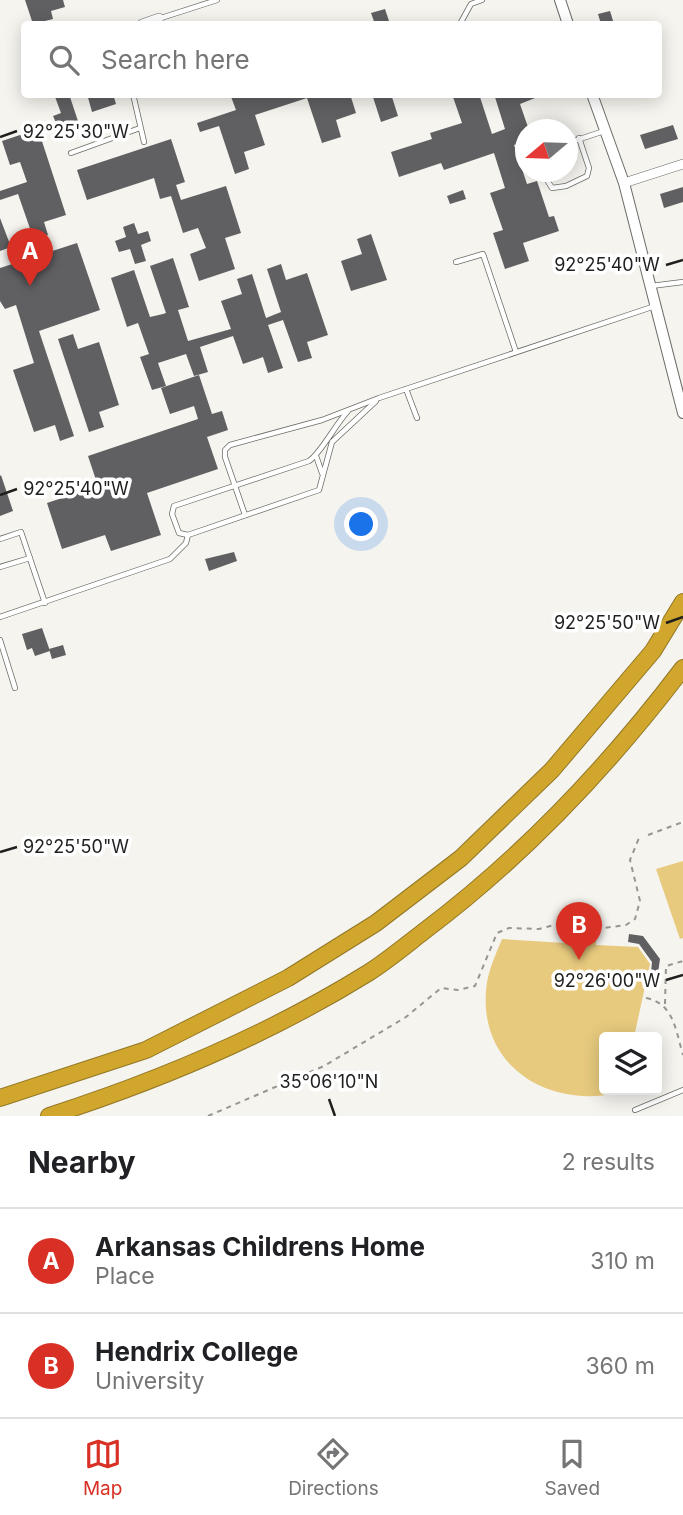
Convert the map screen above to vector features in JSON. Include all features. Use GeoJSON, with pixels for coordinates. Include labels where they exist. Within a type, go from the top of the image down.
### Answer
{"type":"FeatureCollection","features":[{"type":"Feature","properties":{"kind":"highway"},"geometry":{"type":"LineString","coordinates":[[0,1098],[146,1050],[288,978],[376,922],[461,858],[552,770],[653,651],[683,602]]}},
{"type":"Feature","properties":{"kind":"highway"},"geometry":{"type":"LineString","coordinates":[[49,1116],[120,1093],[195,1063],[273,1027],[370,972],[510,862],[602,767],[645,718],[683,668]]}},
{"type":"Feature","properties":{"kind":"street"},"geometry":{"type":"LineString","coordinates":[[560,0],[567,21]]}},
{"type":"Feature","properties":{"kind":"street"},"geometry":{"type":"LineString","coordinates":[[593,98],[624,183],[683,413]]}},
{"type":"Feature","properties":{"kind":"street"},"geometry":{"type":"LineString","coordinates":[[624,183],[683,164]]}},
{"type":"Feature","properties":{"kind":"lane"},"geometry":{"type":"LineString","coordinates":[[156,21],[217,0]]}},
{"type":"Feature","properties":{"kind":"lane"},"geometry":{"type":"LineString","coordinates":[[462,21],[471,2],[482,0]]}},
{"type":"Feature","properties":{"kind":"lane"},"geometry":{"type":"LineString","coordinates":[[134,98],[144,142]]}},
{"type":"Feature","properties":{"kind":"lane"},"geometry":{"type":"LineString","coordinates":[[71,153],[140,128]]}},
{"type":"Feature","properties":{"kind":"lane"},"geometry":{"type":"LineString","coordinates":[[578,180],[587,176],[589,168],[579,138],[604,131]]}},
{"type":"Feature","properties":{"kind":"lane"},"geometry":{"type":"LineString","coordinates":[[548,182],[552,188],[574,182]]}},
{"type":"Feature","properties":{"kind":"lane"},"geometry":{"type":"LineString","coordinates":[[456,262],[483,254],[516,352]]}},
{"type":"Feature","properties":{"kind":"lane"},"geometry":{"type":"LineString","coordinates":[[650,286],[683,282]]}},
{"type":"Feature","properties":{"kind":"lane"},"geometry":{"type":"LineString","coordinates":[[245,515],[225,457],[227,447],[350,410],[656,306]]}},
{"type":"Feature","properties":{"kind":"lane"},"geometry":{"type":"LineString","coordinates":[[406,389],[416,418]]}},
{"type":"Feature","properties":{"kind":"lane"},"geometry":{"type":"LineString","coordinates":[[350,410],[330,431],[316,456],[309,461],[173,507],[178,531],[181,535],[188,535],[315,492],[321,487],[328,452],[336,436],[379,398]]}},
{"type":"Feature","properties":{"kind":"lane"},"geometry":{"type":"LineString","coordinates":[[316,456],[324,477]]}},
{"type":"Feature","properties":{"kind":"lane"},"geometry":{"type":"LineString","coordinates":[[0,539],[21,532],[45,603]]}},
{"type":"Feature","properties":{"kind":"lane"},"geometry":{"type":"LineString","coordinates":[[0,615],[45,603],[170,559],[186,543],[188,535]]}},
{"type":"Feature","properties":{"kind":"lane"},"geometry":{"type":"LineString","coordinates":[[0,567],[30,558]]}},
{"type":"Feature","properties":{"kind":"lane"},"geometry":{"type":"LineString","coordinates":[[0,640],[15,688]]}},
{"type":"Feature","properties":{"kind":"lane"},"geometry":{"type":"LineString","coordinates":[[635,1110],[683,1090]]}},
{"type":"Feature","properties":{"kind":"path"},"geometry":{"type":"LineString","coordinates":[[648,835],[683,822]]}},
{"type":"Feature","properties":{"kind":"path"},"geometry":{"type":"LineString","coordinates":[[208,1116],[324,1066],[406,1017],[441,988],[458,990],[475,986],[498,933],[509,928],[539,929],[562,923],[604,928],[626,925],[635,919],[640,901],[630,860],[639,838]]}},
{"type":"Feature","properties":{"kind":"path"},"geometry":{"type":"LineString","coordinates":[[683,961],[666,966],[665,1006],[683,1055]]}},
{"type":"Feature","properties":{"kind":"path"},"geometry":{"type":"LineString","coordinates":[[646,998],[665,1006]]}},
{"type":"Feature","properties":{"kind":"shaded area"},"geometry":{"type":"Polygon","coordinates":[[[683,861],[683,938],[680,939],[656,869],[683,861]]]}},
{"type":"Feature","properties":{"kind":"shaded area"},"geometry":{"type":"Polygon","coordinates":[[[567,928],[597,929],[596,945],[638,947],[650,964],[635,1032],[599,1032],[599,1095],[602,1095],[595,1096],[570,1095],[546,1089],[525,1078],[508,1062],[495,1042],[487,1018],[487,984],[502,939],[565,943],[567,928]]]}},
{"type":"Feature","properties":{"kind":"building"},"geometry":{"type":"Polygon","coordinates":[[[25,0],[63,0],[65,7],[51,11],[53,19],[32,21],[25,0]]]}},
{"type":"Feature","properties":{"kind":"building"},"geometry":{"type":"Polygon","coordinates":[[[385,9],[389,21],[374,21],[371,13],[385,9]]]}},
{"type":"Feature","properties":{"kind":"building"},"geometry":{"type":"Polygon","coordinates":[[[610,11],[613,21],[600,21],[598,14],[610,11]]]}},
{"type":"Feature","properties":{"kind":"building"},"geometry":{"type":"Polygon","coordinates":[[[55,98],[70,98],[79,124],[67,129],[65,123],[57,125],[53,116],[61,113],[55,98]]]}},
{"type":"Feature","properties":{"kind":"building"},"geometry":{"type":"Polygon","coordinates":[[[88,98],[114,98],[116,104],[92,112],[88,98]]]}},
{"type":"Feature","properties":{"kind":"building"},"geometry":{"type":"Polygon","coordinates":[[[232,98],[307,98],[255,115],[265,145],[244,152],[249,169],[235,174],[219,126],[200,132],[197,123],[236,110],[232,98]]]}},
{"type":"Feature","properties":{"kind":"building"},"geometry":{"type":"Polygon","coordinates":[[[307,98],[351,98],[356,113],[336,120],[341,137],[322,143],[307,98]]]}},
{"type":"Feature","properties":{"kind":"building"},"geometry":{"type":"Polygon","coordinates":[[[373,98],[392,98],[398,116],[381,122],[373,98]]]}},
{"type":"Feature","properties":{"kind":"building"},"geometry":{"type":"Polygon","coordinates":[[[453,98],[480,98],[492,134],[505,129],[495,98],[535,98],[520,104],[525,119],[515,119],[515,182],[537,182],[549,217],[554,216],[559,231],[523,243],[529,261],[505,269],[493,233],[503,230],[490,193],[505,188],[494,153],[444,170],[441,163],[399,177],[391,152],[432,139],[430,133],[462,123],[453,98]]]}},
{"type":"Feature","properties":{"kind":"building"},"geometry":{"type":"Polygon","coordinates":[[[673,125],[678,139],[645,149],[640,135],[673,125]]]}},
{"type":"Feature","properties":{"kind":"building"},"geometry":{"type":"Polygon","coordinates":[[[38,129],[66,215],[44,222],[48,235],[34,240],[18,194],[0,200],[0,191],[27,182],[20,162],[10,165],[2,141],[38,129]]]}},
{"type":"Feature","properties":{"kind":"building"},"geometry":{"type":"Polygon","coordinates":[[[171,139],[185,182],[176,185],[181,200],[226,186],[241,233],[225,238],[235,269],[199,281],[190,254],[206,248],[198,228],[183,233],[171,196],[160,199],[154,178],[87,200],[77,170],[171,139]]]}},
{"type":"Feature","properties":{"kind":"building"},"geometry":{"type":"Polygon","coordinates":[[[683,187],[683,202],[664,208],[660,194],[683,187]]]}},
{"type":"Feature","properties":{"kind":"building"},"geometry":{"type":"Polygon","coordinates":[[[463,190],[466,199],[450,204],[447,196],[463,190]]]}},
{"type":"Feature","properties":{"kind":"building"},"geometry":{"type":"Polygon","coordinates":[[[0,218],[11,247],[0,251],[0,218]]]}},
{"type":"Feature","properties":{"kind":"building"},"geometry":{"type":"Polygon","coordinates":[[[134,223],[138,234],[148,231],[151,241],[141,245],[146,261],[135,264],[130,249],[119,252],[115,241],[126,237],[123,227],[134,223]]]}},
{"type":"Feature","properties":{"kind":"building"},"geometry":{"type":"Polygon","coordinates":[[[371,234],[387,280],[351,291],[341,261],[362,254],[357,239],[371,234]]]}},
{"type":"Feature","properties":{"kind":"building"},"geometry":{"type":"Polygon","coordinates":[[[77,243],[100,310],[39,331],[74,436],[60,441],[55,425],[34,432],[13,370],[34,363],[16,305],[5,309],[0,301],[0,268],[77,243]]]}},
{"type":"Feature","properties":{"kind":"building"},"geometry":{"type":"Polygon","coordinates":[[[173,258],[189,307],[178,310],[188,341],[231,329],[221,301],[242,294],[237,279],[252,274],[266,318],[281,312],[267,269],[281,264],[286,280],[307,273],[328,335],[307,342],[312,358],[298,362],[283,320],[268,325],[283,368],[268,373],[263,357],[243,364],[233,336],[200,347],[208,372],[194,376],[186,354],[158,363],[166,386],[152,390],[140,357],[149,354],[138,323],[127,327],[111,278],[134,270],[150,317],[163,314],[166,313],[150,266],[173,258]]]}},
{"type":"Feature","properties":{"kind":"building"},"geometry":{"type":"Polygon","coordinates":[[[73,334],[78,349],[99,342],[119,405],[99,412],[104,427],[89,432],[58,339],[73,334]]]}},
{"type":"Feature","properties":{"kind":"building"},"geometry":{"type":"Polygon","coordinates":[[[199,375],[212,414],[222,411],[228,430],[207,437],[218,469],[147,493],[161,535],[111,551],[105,535],[62,549],[47,503],[98,486],[88,456],[198,419],[194,406],[170,414],[161,388],[199,375]]]}},
{"type":"Feature","properties":{"kind":"building"},"geometry":{"type":"Polygon","coordinates":[[[0,476],[13,511],[0,516],[0,476]]]}},
{"type":"Feature","properties":{"kind":"building"},"geometry":{"type":"Polygon","coordinates":[[[234,552],[237,561],[209,571],[205,559],[234,552]]]}},
{"type":"Feature","properties":{"kind":"building"},"geometry":{"type":"Polygon","coordinates":[[[42,628],[50,651],[35,656],[32,648],[27,650],[22,634],[42,628]]]}},
{"type":"Feature","properties":{"kind":"building"},"geometry":{"type":"Polygon","coordinates":[[[63,645],[66,655],[52,659],[49,649],[63,645]]]}},
{"type":"Feature","properties":{"kind":"building"},"geometry":{"type":"Polygon","coordinates":[[[629,934],[643,936],[660,959],[658,973],[651,972],[652,962],[639,944],[628,942],[629,934]]]}},
{"type":"Feature","properties":{"kind":"place","name":"Arkansas Childrens Home"},"geometry":{"type":"Point","coordinates":[30,286]}},
{"type":"Feature","properties":{"kind":"place","name":"Hendrix College"},"geometry":{"type":"Point","coordinates":[579,960]}}]}
